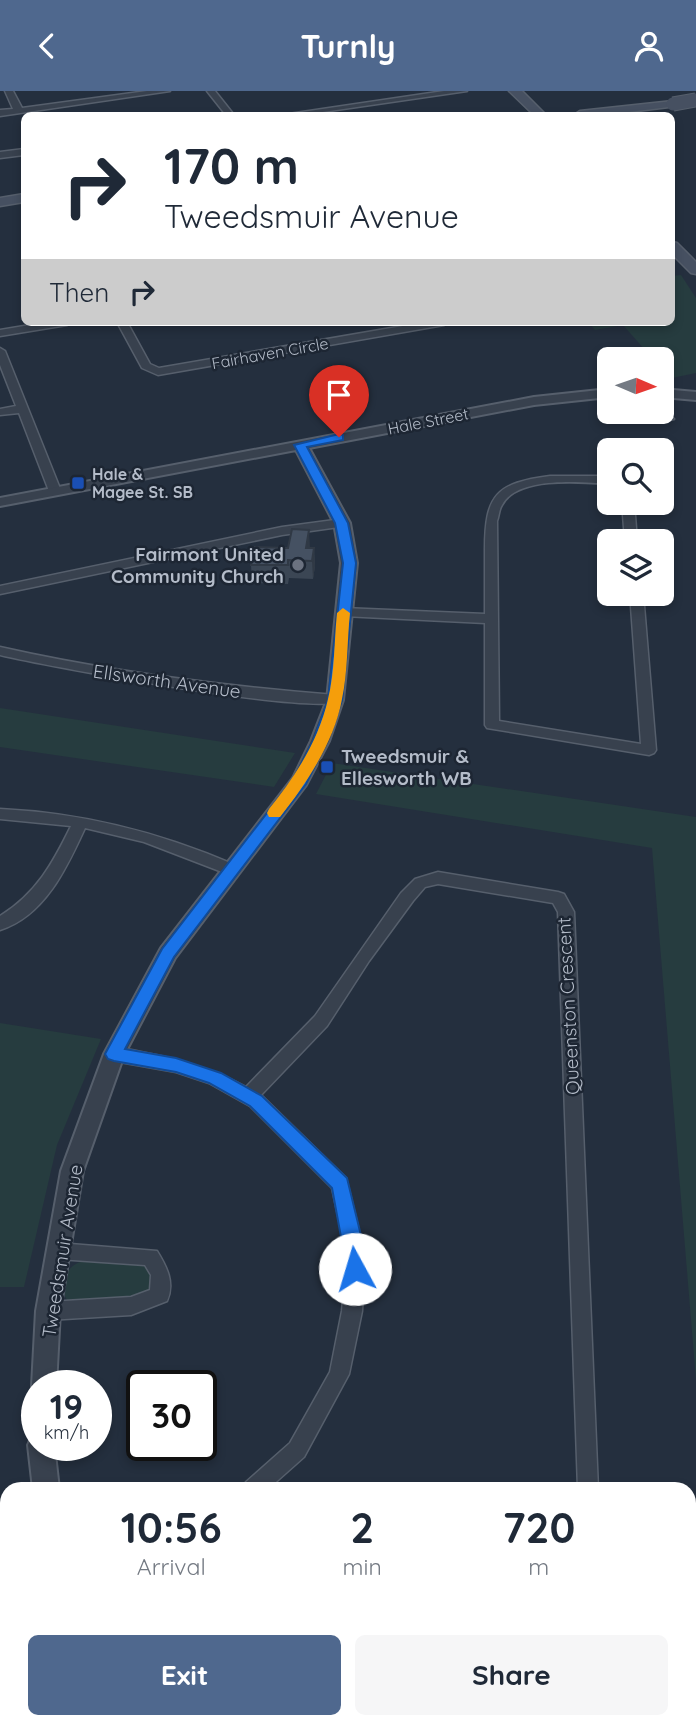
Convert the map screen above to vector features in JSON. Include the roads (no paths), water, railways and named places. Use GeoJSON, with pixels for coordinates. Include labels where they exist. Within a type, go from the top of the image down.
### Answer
{"type":"FeatureCollection","features":[{"type":"Feature","properties":{"kind":"main road"},"geometry":{"type":"LineString","coordinates":[[515,91],[537,112]]}},
{"type":"Feature","properties":{"kind":"main road"},"geometry":{"type":"LineString","coordinates":[[611,112],[696,104]]}},
{"type":"Feature","properties":{"kind":"main road"},"geometry":{"type":"LineString","coordinates":[[640,112],[673,106]]}},
{"type":"Feature","properties":{"kind":"main road"},"geometry":{"type":"LineString","coordinates":[[0,202],[21,198]]}},
{"type":"Feature","properties":{"kind":"main road"},"geometry":{"type":"LineString","coordinates":[[675,249],[696,270]]}},
{"type":"Feature","properties":{"kind":"street"},"geometry":{"type":"LineString","coordinates":[[9,91],[19,111]]}},
{"type":"Feature","properties":{"kind":"street"},"geometry":{"type":"LineString","coordinates":[[0,113],[166,91]]}},
{"type":"Feature","properties":{"kind":"street"},"geometry":{"type":"LineString","coordinates":[[211,91],[228,112]]}},
{"type":"Feature","properties":{"kind":"street"},"geometry":{"type":"LineString","coordinates":[[308,112],[463,91]]}},
{"type":"Feature","properties":{"kind":"street"},"geometry":{"type":"LineString","coordinates":[[688,91],[696,104]]}},
{"type":"Feature","properties":{"kind":"street"},"geometry":{"type":"LineString","coordinates":[[0,155],[21,152]]}},
{"type":"Feature","properties":{"kind":"street"},"geometry":{"type":"LineString","coordinates":[[0,333],[43,326]]}},
{"type":"Feature","properties":{"kind":"street","name":"Fairhaven Circle"},"geometry":{"type":"LineString","coordinates":[[124,326],[146,366],[158,372],[421,326]]}},
{"type":"Feature","properties":{"kind":"street"},"geometry":{"type":"LineString","coordinates":[[0,351],[55,491]]}},
{"type":"Feature","properties":{"kind":"street"},"geometry":{"type":"LineString","coordinates":[[674,392],[696,390]]}},
{"type":"Feature","properties":{"kind":"street","name":"Hale Street"},"geometry":{"type":"LineString","coordinates":[[0,502],[534,401],[597,394]]}},
{"type":"Feature","properties":{"kind":"street"},"geometry":{"type":"LineString","coordinates":[[674,394],[696,396]]}},
{"type":"Feature","properties":{"kind":"street"},"geometry":{"type":"LineString","coordinates":[[0,412],[22,408]]}},
{"type":"Feature","properties":{"kind":"street","name":"Tweedsmuir Avenue"},"geometry":{"type":"LineString","coordinates":[[45,1370],[48,1311],[72,1171],[114,1054],[168,953],[300,781],[320,741],[335,700],[349,563],[342,523],[300,445]]}},
{"type":"Feature","properties":{"kind":"street"},"geometry":{"type":"LineString","coordinates":[[597,480],[551,480],[516,485],[497,501],[491,521],[492,726],[649,750],[637,606]]}},
{"type":"Feature","properties":{"kind":"street"},"geometry":{"type":"LineString","coordinates":[[0,590],[268,533],[342,523]]}},
{"type":"Feature","properties":{"kind":"street"},"geometry":{"type":"LineString","coordinates":[[343,612],[492,619]]}},
{"type":"Feature","properties":{"kind":"street","name":"Ellsworth Avenue"},"geometry":{"type":"LineString","coordinates":[[0,651],[66,667],[250,694],[335,700]]}},
{"type":"Feature","properties":{"kind":"street"},"geometry":{"type":"LineString","coordinates":[[0,814],[33,814],[81,822],[156,840],[230,869]]}},
{"type":"Feature","properties":{"kind":"street"},"geometry":{"type":"LineString","coordinates":[[0,924],[24,911],[50,883],[81,822]]}},
{"type":"Feature","properties":{"kind":"street","name":"Queenston Crescent"},"geometry":{"type":"LineString","coordinates":[[248,1097],[321,1021],[363,957],[420,883],[438,878],[558,898],[566,912],[567,927],[588,1482]]}},
{"type":"Feature","properties":{"kind":"street"},"geometry":{"type":"LineString","coordinates":[[114,1054],[176,1065],[215,1078],[256,1101],[340,1184],[356,1256],[352,1311],[339,1374],[298,1450],[261,1482]]}},
{"type":"Feature","properties":{"kind":"street"},"geometry":{"type":"LineString","coordinates":[[48,1311],[131,1306],[160,1295],[160,1273],[150,1257],[58,1251]]}},
{"type":"Feature","properties":{"kind":"street"},"geometry":{"type":"LineString","coordinates":[[43,1461],[45,1482]]}},
{"type":"Feature","properties":{"kind":"place","name":"Hale & Magee St. SB"},"geometry":{"type":"Point","coordinates":[78,483]}},
{"type":"Feature","properties":{"kind":"place","name":"Fairmont United Community Church"},"geometry":{"type":"Point","coordinates":[298,565]}},
{"type":"Feature","properties":{"kind":"place","name":"Tweedsmuir & Ellesworth WB"},"geometry":{"type":"Point","coordinates":[327,767]}}]}
